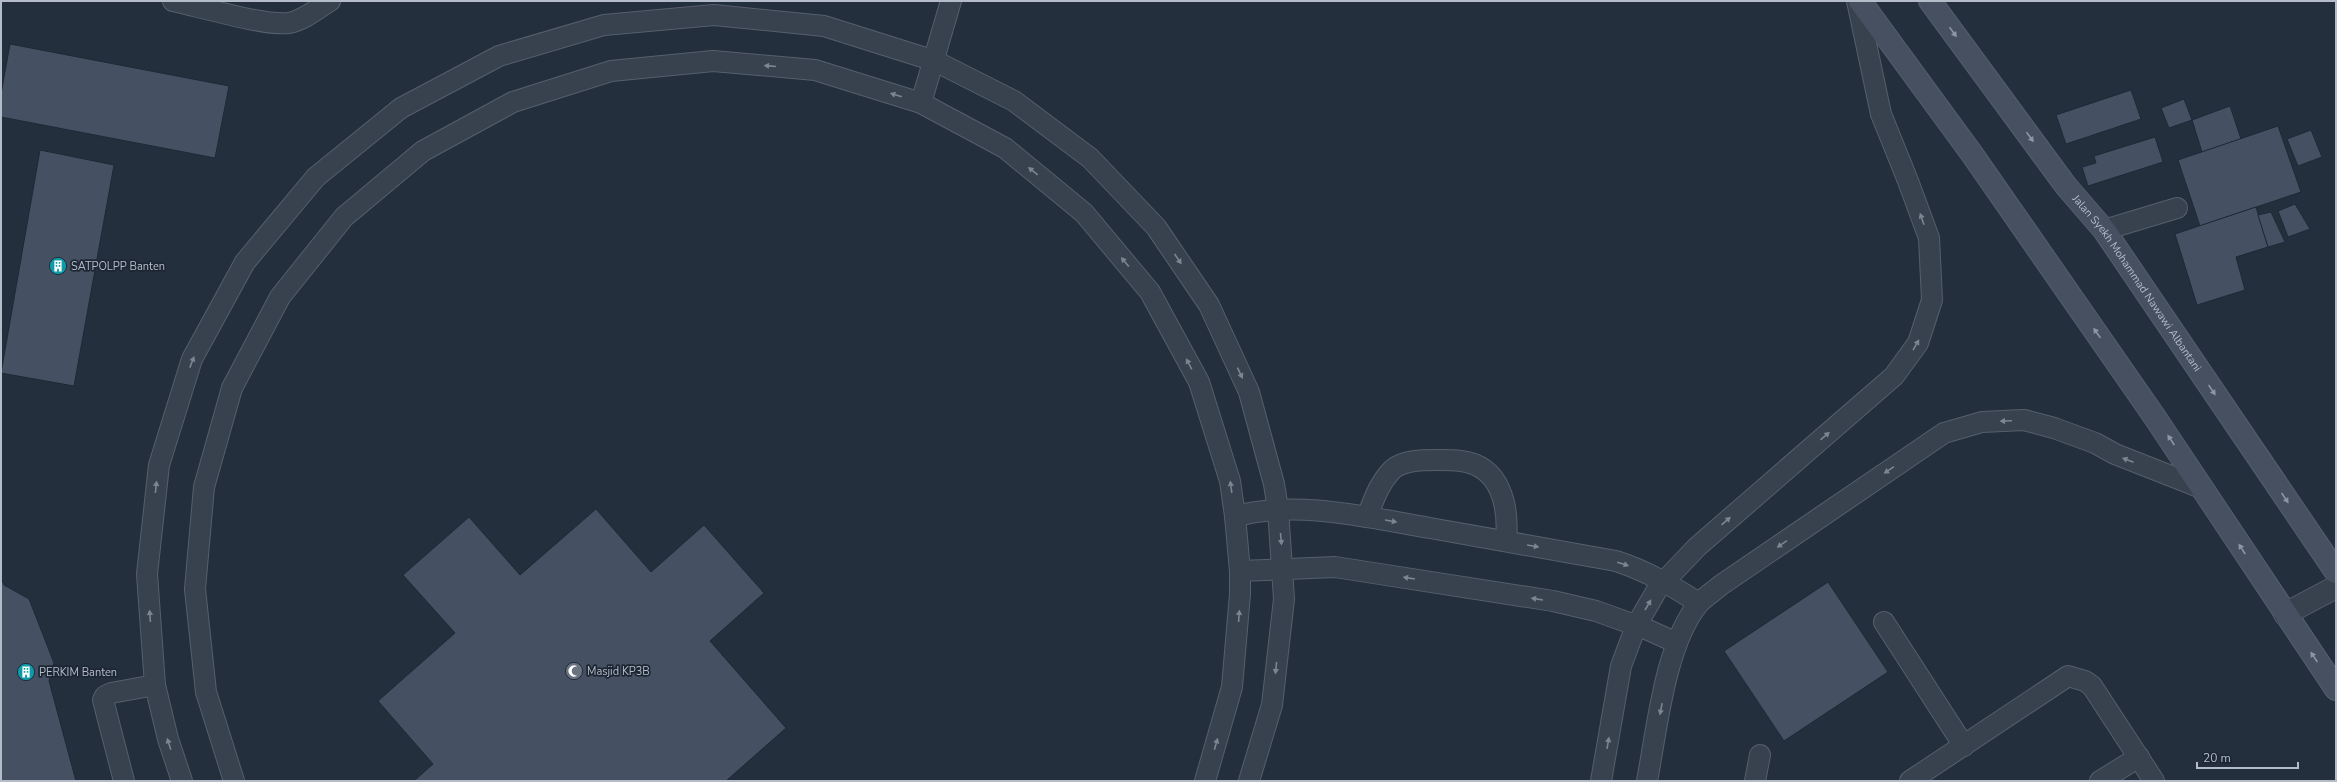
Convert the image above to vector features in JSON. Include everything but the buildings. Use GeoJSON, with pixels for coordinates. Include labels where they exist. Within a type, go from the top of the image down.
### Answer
{"type":"FeatureCollection","features":[{"type":"Feature","properties":{"kind":"main road"},"geometry":{"type":"LineString","coordinates":[[1860,1],[1972,154],[2204,489],[2285,614],[2336,689]]}},
{"type":"Feature","properties":{"kind":"main road","name":"Jalan Syekh Mohammad Nawawi Albantani"},"geometry":{"type":"LineString","coordinates":[[1930,1],[2066,186],[2104,230],[2336,572]]}},
{"type":"Feature","properties":{"kind":"street"},"geometry":{"type":"LineString","coordinates":[[2285,614],[2336,587]]}},
{"type":"Feature","properties":{"kind":"lane"},"geometry":{"type":"LineString","coordinates":[[173,1],[268,22],[289,23],[305,18],[330,1]]}},
{"type":"Feature","properties":{"kind":"lane"},"geometry":{"type":"LineString","coordinates":[[921,104],[935,61],[951,1]]}},
{"type":"Feature","properties":{"kind":"lane"},"geometry":{"type":"LineString","coordinates":[[1601,781],[1621,666],[1636,626],[1664,581],[1697,547],[1894,376],[1918,343],[1932,300],[1929,238],[1881,114],[1857,1]]}},
{"type":"Feature","properties":{"kind":"lane"},"geometry":{"type":"LineString","coordinates":[[182,781],[168,739],[155,685],[147,574],[158,473],[192,359],[245,262],[316,177],[401,108],[499,56],[604,26],[714,15],[824,26],[935,61],[1014,102],[1090,158],[1156,227],[1209,305],[1249,392],[1274,484],[1278,509],[1284,599],[1272,705],[1249,781]]}},
{"type":"Feature","properties":{"kind":"lane"},"geometry":{"type":"LineString","coordinates":[[234,781],[206,692],[195,589],[204,487],[232,388],[280,297],[344,217],[423,151],[513,102],[611,71],[713,61],[815,70],[921,104],[1004,148],[1084,213],[1150,292],[1200,382],[1230,481],[1234,516],[1240,571],[1232,686],[1205,781]]}},
{"type":"Feature","properties":{"kind":"lane"},"geometry":{"type":"LineString","coordinates":[[2104,230],[2177,208]]}},
{"type":"Feature","properties":{"kind":"lane"},"geometry":{"type":"LineString","coordinates":[[1647,781],[1668,671],[1676,643],[1699,603],[1721,586],[1944,433],[1982,422],[2024,420],[2054,428],[2095,443],[2115,454],[2204,489]]}},
{"type":"Feature","properties":{"kind":"lane"},"geometry":{"type":"LineString","coordinates":[[1367,517],[1380,483],[1394,468],[1412,461],[1462,461],[1482,467],[1494,478],[1503,494],[1508,520],[1506,542]]}},
{"type":"Feature","properties":{"kind":"lane"},"geometry":{"type":"LineString","coordinates":[[1234,516],[1278,509],[1315,509],[1616,561],[1641,570],[1664,581],[1699,603]]}},
{"type":"Feature","properties":{"kind":"lane"},"geometry":{"type":"LineString","coordinates":[[1240,571],[1283,568],[1342,568],[1553,601],[1596,611],[1676,643]]}},
{"type":"Feature","properties":{"kind":"lane"},"geometry":{"type":"LineString","coordinates":[[1884,622],[1964,746]]}},
{"type":"Feature","properties":{"kind":"lane"},"geometry":{"type":"LineString","coordinates":[[1910,781],[2068,676],[2085,681],[2092,686],[2154,781]]}},
{"type":"Feature","properties":{"kind":"lane"},"geometry":{"type":"LineString","coordinates":[[124,781],[103,700],[105,696],[111,693],[155,685]]}},
{"type":"Feature","properties":{"kind":"lane"},"geometry":{"type":"LineString","coordinates":[[1755,781],[1760,755]]}},
{"type":"Feature","properties":{"kind":"lane"},"geometry":{"type":"LineString","coordinates":[[2100,781],[2139,757]]}},
{"type":"Feature","properties":{"kind":"place","name":"SATPOLPP Banten"},"geometry":{"type":"Point","coordinates":[58,266]}},
{"type":"Feature","properties":{"kind":"place","name":"Masjid KP3B"},"geometry":{"type":"Point","coordinates":[574,671]}},
{"type":"Feature","properties":{"kind":"place","name":"PERKIM Banten"},"geometry":{"type":"Point","coordinates":[26,672]}}]}
